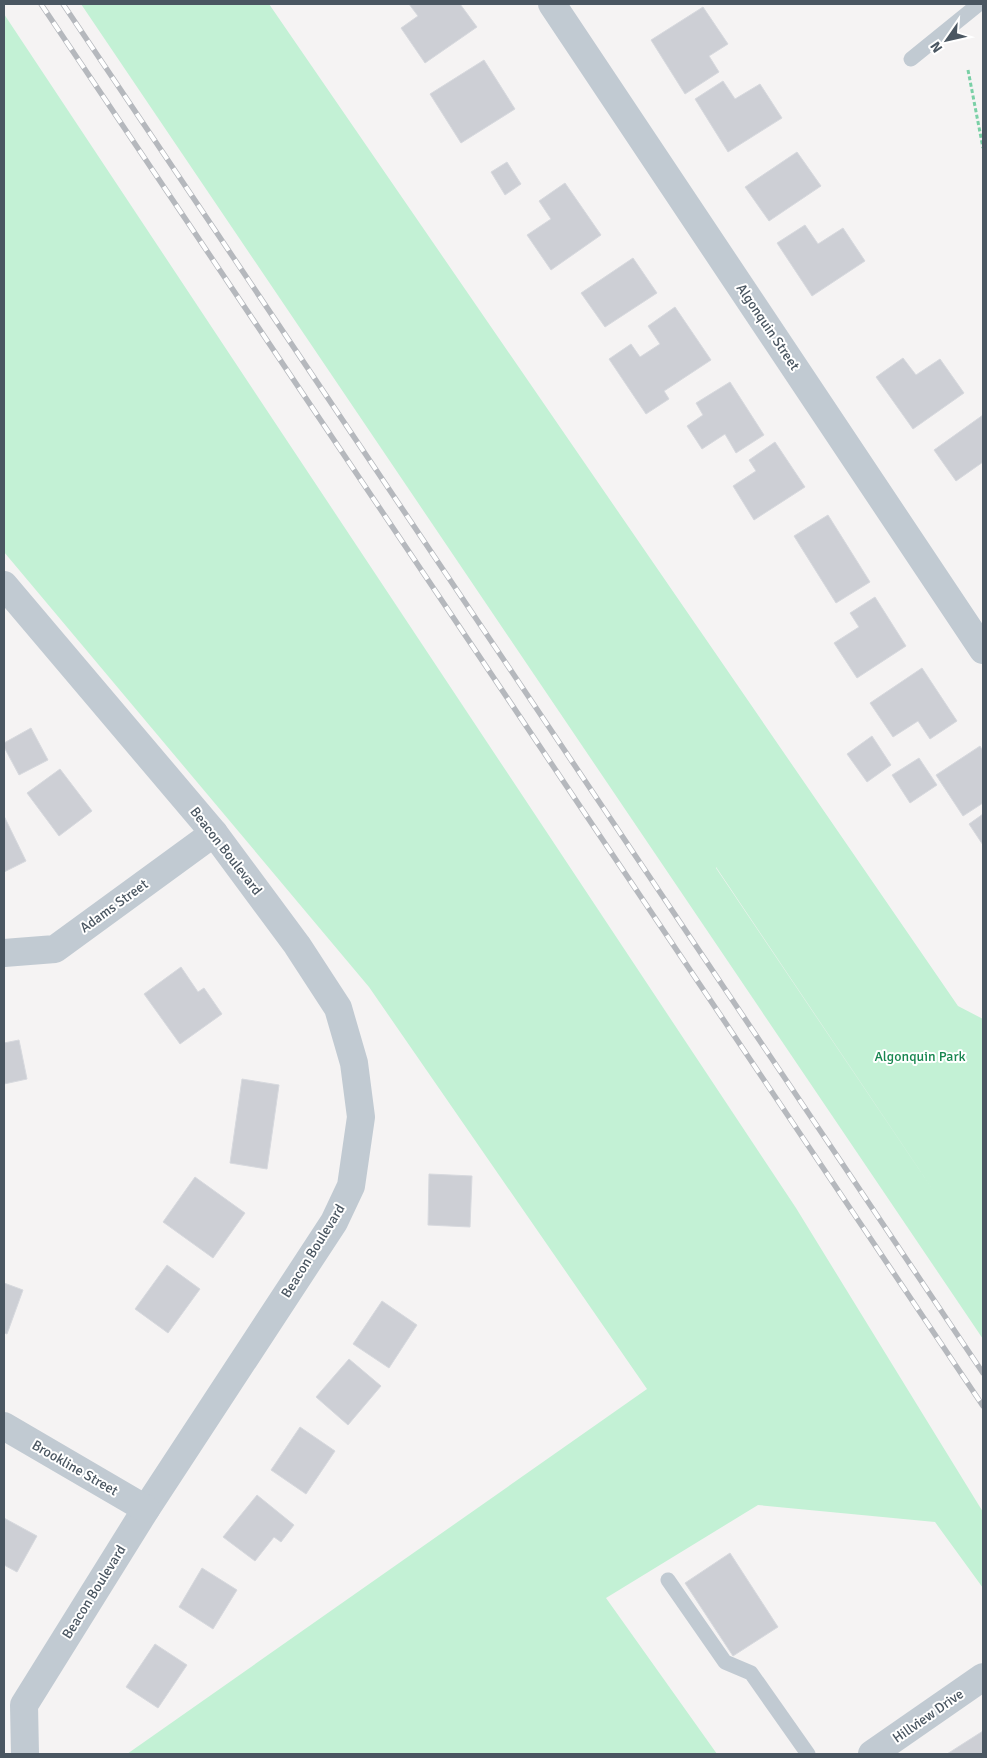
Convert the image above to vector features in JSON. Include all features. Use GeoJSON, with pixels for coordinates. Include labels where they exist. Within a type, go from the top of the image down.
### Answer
{"type":"FeatureCollection","features":[{"type":"Feature","properties":{"kind":"street","name":"Algonquin Street"},"geometry":{"type":"LineString","coordinates":[[552,4],[983,650]]}},
{"type":"Feature","properties":{"kind":"street","name":"Beacon Boulevard"},"geometry":{"type":"LineString","coordinates":[[4,585],[214,833],[297,945],[338,1008],[354,1063],[361,1117],[351,1186],[334,1222],[146,1510],[24,1705],[4,1724]]}},
{"type":"Feature","properties":{"kind":"street","name":"Adams Street"},"geometry":{"type":"LineString","coordinates":[[4,953],[55,949],[214,833]]}},
{"type":"Feature","properties":{"kind":"street","name":"Brookline Street"},"geometry":{"type":"LineString","coordinates":[[4,1426],[146,1510]]}},
{"type":"Feature","properties":{"kind":"street","name":"Hillview Drive"},"geometry":{"type":"LineString","coordinates":[[872,1754],[983,1677]]}},
{"type":"Feature","properties":{"kind":"street"},"geometry":{"type":"LineString","coordinates":[[24,1705],[25,1754]]}},
{"type":"Feature","properties":{"kind":"lane"},"geometry":{"type":"LineString","coordinates":[[911,59],[979,4]]}},
{"type":"Feature","properties":{"kind":"lane"},"geometry":{"type":"LineString","coordinates":[[668,1580],[725,1662],[751,1673],[808,1754]]}},
{"type":"Feature","properties":{"kind":"path"},"geometry":{"type":"LineString","coordinates":[[968,70],[983,148]]}},
{"type":"Feature","properties":{"kind":"green space","name":"Algonquin Park"},"geometry":{"type":"Polygon","coordinates":[[[81,4],[269,4],[958,1006],[983,1019],[983,1339],[81,4]],[[716,867],[716,868],[943,1205],[716,867]]]}},
{"type":"Feature","properties":{"kind":"green space"},"geometry":{"type":"Polygon","coordinates":[[[4,14],[796,1208],[983,1512],[983,1588],[935,1522],[758,1505],[606,1598],[717,1754],[127,1754],[647,1389],[369,987],[4,552],[4,14]]]}},
{"type":"Feature","properties":{"kind":"building"},"geometry":{"type":"Polygon","coordinates":[[[409,4],[460,4],[477,27],[425,63],[401,28],[418,16],[409,4]]]}},
{"type":"Feature","properties":{"kind":"building"},"geometry":{"type":"Polygon","coordinates":[[[703,7],[728,44],[709,56],[719,72],[685,94],[651,40],[703,7]]]}},
{"type":"Feature","properties":{"kind":"building"},"geometry":{"type":"Polygon","coordinates":[[[484,60],[515,109],[461,143],[430,94],[484,60]]]}},
{"type":"Feature","properties":{"kind":"building"},"geometry":{"type":"Polygon","coordinates":[[[723,81],[735,99],[760,84],[782,118],[728,152],[695,99],[723,81]]]}},
{"type":"Feature","properties":{"kind":"building"},"geometry":{"type":"Polygon","coordinates":[[[797,152],[821,186],[769,221],[745,187],[797,152]]]}},
{"type":"Feature","properties":{"kind":"building"},"geometry":{"type":"Polygon","coordinates":[[[507,162],[521,184],[505,195],[491,172],[507,162]]]}},
{"type":"Feature","properties":{"kind":"building"},"geometry":{"type":"Polygon","coordinates":[[[565,183],[601,235],[551,270],[527,235],[551,219],[539,201],[565,183]]]}},
{"type":"Feature","properties":{"kind":"building"},"geometry":{"type":"Polygon","coordinates":[[[805,225],[818,244],[843,228],[865,261],[812,296],[777,243],[805,225]]]}},
{"type":"Feature","properties":{"kind":"building"},"geometry":{"type":"Polygon","coordinates":[[[633,258],[657,293],[605,327],[581,293],[633,258]]]}},
{"type":"Feature","properties":{"kind":"building"},"geometry":{"type":"Polygon","coordinates":[[[675,307],[711,360],[664,391],[669,399],[646,414],[609,359],[631,344],[640,357],[660,344],[648,326],[675,307]]]}},
{"type":"Feature","properties":{"kind":"building"},"geometry":{"type":"Polygon","coordinates":[[[903,358],[916,375],[940,359],[964,393],[913,429],[876,377],[903,358]]]}},
{"type":"Feature","properties":{"kind":"building"},"geometry":{"type":"Polygon","coordinates":[[[730,382],[764,435],[736,453],[725,434],[702,449],[687,426],[703,415],[696,403],[730,382]]]}},
{"type":"Feature","properties":{"kind":"building"},"geometry":{"type":"Polygon","coordinates":[[[983,415],[983,462],[956,481],[934,450],[983,415]]]}},
{"type":"Feature","properties":{"kind":"building"},"geometry":{"type":"Polygon","coordinates":[[[775,442],[805,487],[754,520],[733,486],[756,471],[749,460],[775,442]]]}},
{"type":"Feature","properties":{"kind":"building"},"geometry":{"type":"Polygon","coordinates":[[[828,515],[870,582],[836,603],[794,536],[828,515]]]}},
{"type":"Feature","properties":{"kind":"building"},"geometry":{"type":"Polygon","coordinates":[[[875,597],[906,646],[857,678],[834,643],[859,627],[850,613],[875,597]]]}},
{"type":"Feature","properties":{"kind":"building"},"geometry":{"type":"Polygon","coordinates":[[[922,668],[957,721],[930,739],[918,721],[893,737],[870,703],[922,668]]]}},
{"type":"Feature","properties":{"kind":"building"},"geometry":{"type":"Polygon","coordinates":[[[31,728],[48,760],[19,775],[4,747],[4,743],[31,728]]]}},
{"type":"Feature","properties":{"kind":"building"},"geometry":{"type":"Polygon","coordinates":[[[872,736],[891,765],[867,782],[847,754],[872,736]]]}},
{"type":"Feature","properties":{"kind":"building"},"geometry":{"type":"Polygon","coordinates":[[[980,746],[983,751],[983,803],[963,816],[936,775],[980,746]]]}},
{"type":"Feature","properties":{"kind":"building"},"geometry":{"type":"Polygon","coordinates":[[[919,758],[937,785],[910,803],[892,775],[919,758]]]}},
{"type":"Feature","properties":{"kind":"building"},"geometry":{"type":"Polygon","coordinates":[[[60,769],[92,811],[59,836],[27,793],[60,769]]]}},
{"type":"Feature","properties":{"kind":"building"},"geometry":{"type":"Polygon","coordinates":[[[983,814],[983,845],[969,824],[983,814]]]}},
{"type":"Feature","properties":{"kind":"building"},"geometry":{"type":"Polygon","coordinates":[[[4,816],[26,861],[4,872],[4,816]]]}},
{"type":"Feature","properties":{"kind":"building"},"geometry":{"type":"Polygon","coordinates":[[[181,967],[198,992],[204,988],[222,1014],[180,1044],[144,994],[181,967]]]}},
{"type":"Feature","properties":{"kind":"building"},"geometry":{"type":"Polygon","coordinates":[[[19,1040],[27,1079],[4,1084],[4,1043],[19,1040]]]}},
{"type":"Feature","properties":{"kind":"building"},"geometry":{"type":"Polygon","coordinates":[[[242,1079],[279,1085],[267,1169],[230,1163],[242,1079]]]}},
{"type":"Feature","properties":{"kind":"building"},"geometry":{"type":"Polygon","coordinates":[[[429,1174],[472,1176],[470,1227],[428,1225],[429,1174]]]}},
{"type":"Feature","properties":{"kind":"building"},"geometry":{"type":"Polygon","coordinates":[[[195,1177],[245,1213],[213,1258],[163,1222],[195,1177]]]}},
{"type":"Feature","properties":{"kind":"building"},"geometry":{"type":"Polygon","coordinates":[[[167,1265],[200,1289],[168,1333],[135,1309],[167,1265]]]}},
{"type":"Feature","properties":{"kind":"building"},"geometry":{"type":"Polygon","coordinates":[[[4,1283],[23,1290],[7,1334],[4,1333],[4,1283]]]}},
{"type":"Feature","properties":{"kind":"building"},"geometry":{"type":"Polygon","coordinates":[[[382,1301],[417,1325],[389,1368],[353,1344],[382,1301]]]}},
{"type":"Feature","properties":{"kind":"building"},"geometry":{"type":"Polygon","coordinates":[[[349,1359],[381,1386],[348,1425],[316,1397],[349,1359]]]}},
{"type":"Feature","properties":{"kind":"building"},"geometry":{"type":"Polygon","coordinates":[[[300,1427],[335,1451],[306,1494],[271,1470],[300,1427]]]}},
{"type":"Feature","properties":{"kind":"building"},"geometry":{"type":"Polygon","coordinates":[[[257,1495],[294,1525],[281,1542],[274,1537],[255,1561],[223,1537],[257,1495]]]}},
{"type":"Feature","properties":{"kind":"building"},"geometry":{"type":"Polygon","coordinates":[[[4,1518],[37,1536],[17,1572],[4,1565],[4,1518]]]}},
{"type":"Feature","properties":{"kind":"building"},"geometry":{"type":"Polygon","coordinates":[[[730,1553],[778,1627],[733,1656],[685,1583],[730,1553]]]}},
{"type":"Feature","properties":{"kind":"building"},"geometry":{"type":"Polygon","coordinates":[[[202,1568],[237,1590],[213,1629],[179,1607],[202,1568]]]}},
{"type":"Feature","properties":{"kind":"building"},"geometry":{"type":"Polygon","coordinates":[[[155,1644],[187,1665],[158,1708],[126,1687],[155,1644]]]}},
{"type":"Feature","properties":{"kind":"building"},"geometry":{"type":"Polygon","coordinates":[[[983,1731],[983,1754],[947,1754],[983,1731]]]}},
{"type":"Feature","properties":{"kind":"railway"},"geometry":{"type":"LineString","coordinates":[[41,4],[983,1406]]}},
{"type":"Feature","properties":{"kind":"railway"},"geometry":{"type":"LineString","coordinates":[[63,4],[983,1373]]}}]}
